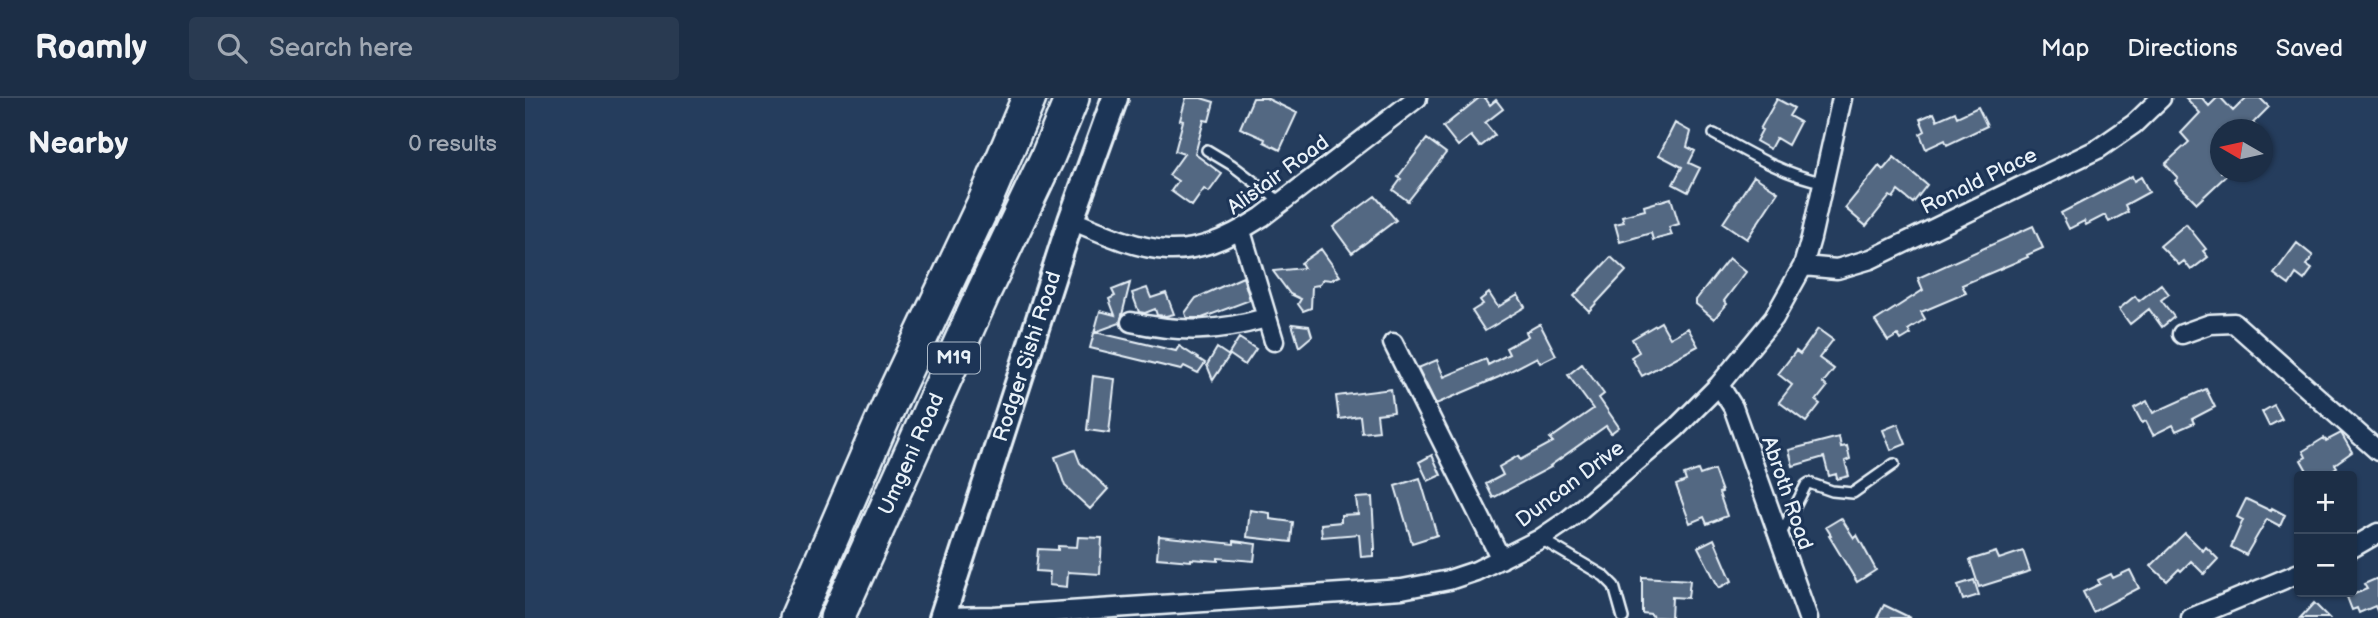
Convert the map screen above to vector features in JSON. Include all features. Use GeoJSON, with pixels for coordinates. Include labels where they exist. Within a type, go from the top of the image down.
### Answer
{"type":"FeatureCollection","features":[{"type":"Feature","properties":{"kind":"highway","name":"Umgeni Road"},"geometry":{"type":"LineString","coordinates":[[797,618],[1029,98]]}},
{"type":"Feature","properties":{"kind":"highway","name":"Umgeni Road"},"geometry":{"type":"LineString","coordinates":[[837,618],[1072,98]]}},
{"type":"Feature","properties":{"kind":"highway"},"geometry":{"type":"LineString","coordinates":[[859,618],[984,291]]}},
{"type":"Feature","properties":{"kind":"highway"},"geometry":{"type":"LineString","coordinates":[[773,618],[833,498],[894,396]]}},
{"type":"Feature","properties":{"kind":"street","name":"Rodger Sishi Road"},"geometry":{"type":"LineString","coordinates":[[942,617],[1071,220],[1115,98]]}},
{"type":"Feature","properties":{"kind":"street","name":"Alistair Road"},"geometry":{"type":"LineString","coordinates":[[1071,220],[1136,246],[1183,251],[1210,244],[1241,231],[1282,203],[1417,98]]}},
{"type":"Feature","properties":{"kind":"street","name":"Duncan Drive"},"geometry":{"type":"LineString","coordinates":[[942,617],[1382,592],[1449,580],[1476,571],[1541,538],[1568,520],[1675,429],[1719,385],[1774,318],[1803,266],[1842,98]]}},
{"type":"Feature","properties":{"kind":"street","name":"Ronald Place"},"geometry":{"type":"LineString","coordinates":[[1803,266],[1837,269],[1871,259],[2098,149],[2134,124],[2161,98]]}},
{"type":"Feature","properties":{"kind":"street"},"geometry":{"type":"LineString","coordinates":[[1241,231],[1274,341]]}},
{"type":"Feature","properties":{"kind":"street"},"geometry":{"type":"LineString","coordinates":[[1131,322],[1170,330],[1205,331],[1235,327],[1266,318]]}},
{"type":"Feature","properties":{"kind":"street"},"geometry":{"type":"LineString","coordinates":[[2182,334],[2210,324],[2234,323],[2378,451]]}},
{"type":"Feature","properties":{"kind":"street"},"geometry":{"type":"LineString","coordinates":[[1393,343],[1501,559]]}},
{"type":"Feature","properties":{"kind":"street","name":"Abroth Road"},"geometry":{"type":"LineString","coordinates":[[1719,385],[1733,407],[1808,618]]}},
{"type":"Feature","properties":{"kind":"street"},"geometry":{"type":"LineString","coordinates":[[2357,545],[2378,533]]}},
{"type":"Feature","properties":{"kind":"street"},"geometry":{"type":"LineString","coordinates":[[2191,618],[2294,575]]}},
{"type":"Feature","properties":{"kind":"lane"},"geometry":{"type":"LineString","coordinates":[[1714,134],[1759,159],[1807,179],[1823,182]]}},
{"type":"Feature","properties":{"kind":"lane"},"geometry":{"type":"LineString","coordinates":[[1207,150],[1232,165],[1282,203]]}},
{"type":"Feature","properties":{"kind":"lane"},"geometry":{"type":"LineString","coordinates":[[1779,537],[1809,483],[1832,491],[1853,493],[1894,464]]}},
{"type":"Feature","properties":{"kind":"lane"},"geometry":{"type":"LineString","coordinates":[[1541,538],[1604,576],[1615,586],[1623,618]]}},
{"type":"Feature","properties":{"kind":"building"},"geometry":{"type":"Polygon","coordinates":[[[1186,98],[1201,98],[1214,102],[1209,121],[1204,120],[1195,154],[1222,174],[1209,192],[1204,189],[1192,206],[1171,191],[1178,181],[1169,175],[1184,154],[1175,151],[1186,98]]]}},
{"type":"Feature","properties":{"kind":"building"},"geometry":{"type":"Polygon","coordinates":[[[1253,98],[1266,98],[1297,113],[1280,150],[1264,142],[1265,139],[1240,128],[1253,98]]]}},
{"type":"Feature","properties":{"kind":"building"},"geometry":{"type":"Polygon","coordinates":[[[1479,98],[1485,98],[1490,105],[1496,100],[1503,109],[1485,123],[1495,135],[1480,147],[1471,136],[1458,146],[1443,127],[1479,98]]]}},
{"type":"Feature","properties":{"kind":"building"},"geometry":{"type":"Polygon","coordinates":[[[2186,98],[2202,98],[2209,106],[2217,98],[2221,98],[2233,111],[2246,98],[2260,98],[2269,107],[2257,119],[2210,119],[2210,182],[2219,182],[2197,203],[2175,181],[2178,178],[2165,164],[2189,142],[2181,133],[2200,113],[2186,98]]]}},
{"type":"Feature","properties":{"kind":"building"},"geometry":{"type":"Polygon","coordinates":[[[1777,99],[1794,108],[1789,116],[1800,122],[1788,145],[1776,138],[1770,149],[1756,141],[1777,99]]]}},
{"type":"Feature","properties":{"kind":"building"},"geometry":{"type":"Polygon","coordinates":[[[1978,107],[1987,126],[1947,145],[1945,140],[1926,149],[1920,134],[1925,131],[1920,119],[1934,113],[1937,120],[1955,112],[1957,117],[1978,107]]]}},
{"type":"Feature","properties":{"kind":"building"},"geometry":{"type":"Polygon","coordinates":[[[1675,123],[1691,132],[1687,147],[1695,151],[1689,163],[1700,168],[1688,192],[1673,184],[1682,167],[1659,155],[1675,123]]]}},
{"type":"Feature","properties":{"kind":"building"},"geometry":{"type":"Polygon","coordinates":[[[1427,139],[1446,153],[1408,201],[1393,190],[1401,179],[1398,177],[1427,139]]]}},
{"type":"Feature","properties":{"kind":"building"},"geometry":{"type":"Polygon","coordinates":[[[1894,157],[1927,185],[1913,203],[1898,191],[1893,198],[1890,196],[1866,226],[1845,208],[1879,166],[1883,170],[1894,157]]]}},
{"type":"Feature","properties":{"kind":"building"},"geometry":{"type":"Polygon","coordinates":[[[1754,176],[1778,192],[1747,239],[1723,223],[1754,176]]]}},
{"type":"Feature","properties":{"kind":"building"},"geometry":{"type":"Polygon","coordinates":[[[2132,176],[2134,181],[2141,177],[2149,192],[2125,205],[2128,212],[2109,222],[2105,215],[2086,225],[2084,221],[2069,229],[2061,213],[2132,176]]]}},
{"type":"Feature","properties":{"kind":"building"},"geometry":{"type":"Polygon","coordinates":[[[1375,196],[1396,220],[1352,253],[1333,227],[1375,196]]]}},
{"type":"Feature","properties":{"kind":"building"},"geometry":{"type":"Polygon","coordinates":[[[1671,198],[1679,224],[1669,227],[1672,235],[1653,240],[1651,233],[1620,242],[1615,224],[1624,222],[1622,216],[1645,210],[1644,206],[1671,198]]]}},
{"type":"Feature","properties":{"kind":"building"},"geometry":{"type":"Polygon","coordinates":[[[2186,224],[2206,249],[2203,251],[2208,257],[2191,270],[2184,261],[2179,265],[2160,246],[2186,224]]]}},
{"type":"Feature","properties":{"kind":"building"},"geometry":{"type":"Polygon","coordinates":[[[2033,226],[2043,248],[1962,285],[1966,293],[1921,312],[1925,319],[1908,330],[1911,334],[1901,340],[1898,335],[1888,341],[1875,321],[1923,290],[1918,278],[2033,226]]]}},
{"type":"Feature","properties":{"kind":"building"},"geometry":{"type":"Polygon","coordinates":[[[2297,243],[2313,256],[2306,265],[2312,269],[2304,280],[2296,274],[2289,285],[2274,274],[2297,243]]]}},
{"type":"Feature","properties":{"kind":"building"},"geometry":{"type":"Polygon","coordinates":[[[1321,249],[1340,276],[1331,280],[1323,279],[1319,285],[1312,286],[1311,308],[1303,311],[1298,304],[1301,299],[1290,294],[1273,271],[1304,268],[1301,263],[1321,249]]]}},
{"type":"Feature","properties":{"kind":"building"},"geometry":{"type":"Polygon","coordinates":[[[1611,257],[1626,271],[1589,311],[1574,296],[1611,257]]]}},
{"type":"Feature","properties":{"kind":"building"},"geometry":{"type":"Polygon","coordinates":[[[1729,258],[1746,272],[1724,301],[1727,304],[1714,319],[1696,304],[1696,300],[1729,258]]]}},
{"type":"Feature","properties":{"kind":"building"},"geometry":{"type":"Polygon","coordinates":[[[1243,277],[1250,300],[1202,318],[1187,318],[1185,313],[1196,298],[1243,277]]]}},
{"type":"Feature","properties":{"kind":"building"},"geometry":{"type":"Polygon","coordinates":[[[1130,283],[1120,323],[1095,332],[1176,351],[1179,346],[1205,363],[1198,373],[1184,366],[1181,370],[1090,348],[1100,311],[1115,315],[1109,299],[1115,296],[1112,290],[1130,283]]]}},
{"type":"Feature","properties":{"kind":"building"},"geometry":{"type":"Polygon","coordinates":[[[2161,284],[2169,294],[2161,300],[2174,317],[2162,327],[2149,309],[2130,324],[2119,309],[2135,296],[2139,301],[2161,284]]]}},
{"type":"Feature","properties":{"kind":"building"},"geometry":{"type":"Polygon","coordinates":[[[1147,288],[1151,298],[1166,293],[1174,314],[1157,315],[1155,309],[1139,312],[1132,293],[1147,288]]]}},
{"type":"Feature","properties":{"kind":"building"},"geometry":{"type":"Polygon","coordinates":[[[1489,293],[1498,307],[1518,295],[1525,307],[1485,331],[1472,311],[1483,304],[1480,300],[1489,293]]]}},
{"type":"Feature","properties":{"kind":"building"},"geometry":{"type":"Polygon","coordinates":[[[1661,322],[1670,338],[1688,328],[1698,346],[1642,376],[1631,357],[1639,352],[1632,339],[1661,322]]]}},
{"type":"Feature","properties":{"kind":"building"},"geometry":{"type":"Polygon","coordinates":[[[1292,324],[1309,326],[1312,336],[1299,347],[1292,324]]]}},
{"type":"Feature","properties":{"kind":"building"},"geometry":{"type":"Polygon","coordinates":[[[1540,324],[1556,355],[1540,363],[1537,357],[1499,377],[1436,404],[1418,368],[1437,360],[1444,377],[1486,359],[1488,365],[1509,354],[1506,348],[1528,336],[1526,332],[1540,324]]]}},
{"type":"Feature","properties":{"kind":"building"},"geometry":{"type":"Polygon","coordinates":[[[1818,329],[1833,340],[1819,358],[1834,369],[1823,383],[1827,387],[1816,401],[1820,404],[1806,422],[1779,402],[1792,385],[1778,374],[1796,351],[1800,354],[1818,329]]]}},
{"type":"Feature","properties":{"kind":"building"},"geometry":{"type":"Polygon","coordinates":[[[1239,338],[1256,349],[1245,365],[1229,354],[1239,338]]]}},
{"type":"Feature","properties":{"kind":"building"},"geometry":{"type":"Polygon","coordinates":[[[1217,348],[1229,356],[1213,380],[1207,365],[1217,348]]]}},
{"type":"Feature","properties":{"kind":"building"},"geometry":{"type":"Polygon","coordinates":[[[1582,364],[1604,394],[1599,398],[1619,427],[1611,433],[1606,426],[1551,467],[1493,498],[1486,484],[1503,475],[1499,467],[1518,456],[1520,460],[1553,442],[1550,439],[1593,409],[1568,375],[1582,364]]]}},
{"type":"Feature","properties":{"kind":"building"},"geometry":{"type":"Polygon","coordinates":[[[1093,376],[1115,379],[1109,433],[1087,430],[1093,376]]]}},
{"type":"Feature","properties":{"kind":"building"},"geometry":{"type":"Polygon","coordinates":[[[1391,389],[1394,412],[1377,414],[1379,431],[1362,433],[1360,416],[1339,419],[1336,396],[1391,389]]]}},
{"type":"Feature","properties":{"kind":"building"},"geometry":{"type":"Polygon","coordinates":[[[2206,389],[2215,407],[2192,419],[2194,423],[2176,431],[2173,425],[2153,435],[2146,421],[2142,423],[2134,408],[2147,401],[2153,413],[2206,389]]]}},
{"type":"Feature","properties":{"kind":"building"},"geometry":{"type":"Polygon","coordinates":[[[2274,405],[2282,419],[2269,426],[2262,412],[2274,405]]]}},
{"type":"Feature","properties":{"kind":"building"},"geometry":{"type":"Polygon","coordinates":[[[1898,424],[1906,444],[1891,450],[1883,430],[1898,424]]]}},
{"type":"Feature","properties":{"kind":"building"},"geometry":{"type":"Polygon","coordinates":[[[2341,433],[2352,452],[2335,464],[2337,467],[2330,471],[2307,471],[2301,460],[2306,457],[2303,451],[2324,438],[2326,441],[2341,433]]]}},
{"type":"Feature","properties":{"kind":"building"},"geometry":{"type":"Polygon","coordinates":[[[1839,437],[1841,447],[1847,446],[1850,459],[1845,461],[1849,476],[1837,479],[1836,474],[1829,476],[1824,457],[1793,466],[1789,450],[1839,437]]]}},
{"type":"Feature","properties":{"kind":"building"},"geometry":{"type":"Polygon","coordinates":[[[1075,450],[1080,463],[1108,489],[1090,509],[1065,486],[1055,457],[1075,450]]]}},
{"type":"Feature","properties":{"kind":"building"},"geometry":{"type":"Polygon","coordinates":[[[1432,455],[1441,475],[1428,481],[1419,462],[1432,455]]]}},
{"type":"Feature","properties":{"kind":"building"},"geometry":{"type":"Polygon","coordinates":[[[1698,470],[1700,475],[1714,470],[1727,516],[1707,524],[1704,517],[1690,523],[1676,485],[1686,481],[1684,475],[1698,470]]]}},
{"type":"Feature","properties":{"kind":"building"},"geometry":{"type":"Polygon","coordinates":[[[1420,478],[1437,535],[1412,543],[1395,486],[1420,478]]]}},
{"type":"Feature","properties":{"kind":"building"},"geometry":{"type":"Polygon","coordinates":[[[1372,497],[1375,549],[1373,556],[1361,557],[1359,534],[1322,537],[1321,524],[1341,522],[1341,515],[1358,514],[1356,498],[1372,497]]]}},
{"type":"Feature","properties":{"kind":"building"},"geometry":{"type":"Polygon","coordinates":[[[2246,499],[2285,515],[2280,526],[2267,519],[2246,555],[2231,547],[2243,520],[2237,517],[2246,499]]]}},
{"type":"Feature","properties":{"kind":"building"},"geometry":{"type":"Polygon","coordinates":[[[1250,510],[1270,513],[1270,519],[1293,522],[1291,542],[1247,537],[1250,510]]]}},
{"type":"Feature","properties":{"kind":"building"},"geometry":{"type":"Polygon","coordinates":[[[1841,518],[1854,538],[1857,535],[1876,570],[1857,582],[1826,527],[1841,518]]]}},
{"type":"Feature","properties":{"kind":"building"},"geometry":{"type":"Polygon","coordinates":[[[2185,533],[2203,551],[2206,547],[2218,559],[2204,574],[2191,561],[2167,581],[2151,566],[2185,533]]]}},
{"type":"Feature","properties":{"kind":"building"},"geometry":{"type":"Polygon","coordinates":[[[1159,536],[1256,544],[1254,561],[1157,558],[1159,536]]]}},
{"type":"Feature","properties":{"kind":"building"},"geometry":{"type":"Polygon","coordinates":[[[1078,537],[1102,538],[1100,574],[1068,572],[1067,587],[1049,585],[1050,572],[1036,571],[1038,549],[1077,547],[1078,537]]]}},
{"type":"Feature","properties":{"kind":"building"},"geometry":{"type":"Polygon","coordinates":[[[1714,539],[1732,581],[1719,588],[1698,547],[1714,539]]]}},
{"type":"Feature","properties":{"kind":"building"},"geometry":{"type":"Polygon","coordinates":[[[2023,551],[2030,571],[1979,587],[1970,560],[1996,552],[1999,559],[2023,551]]]}},
{"type":"Feature","properties":{"kind":"building"},"geometry":{"type":"Polygon","coordinates":[[[2130,570],[2139,588],[2093,612],[2083,592],[2100,584],[2098,580],[2111,574],[2113,578],[2130,570]]]}},
{"type":"Feature","properties":{"kind":"building"},"geometry":{"type":"Polygon","coordinates":[[[1642,577],[1690,580],[1688,598],[1672,597],[1671,618],[1642,613],[1642,577]]]}},
{"type":"Feature","properties":{"kind":"building"},"geometry":{"type":"Polygon","coordinates":[[[2378,578],[2378,613],[2375,606],[2359,613],[2357,608],[2352,610],[2347,597],[2357,597],[2357,593],[2367,589],[2364,584],[2378,578]]]}},
{"type":"Feature","properties":{"kind":"building"},"geometry":{"type":"Polygon","coordinates":[[[1974,580],[1979,595],[1963,600],[1958,585],[1974,580]]]}},
{"type":"Feature","properties":{"kind":"building"},"geometry":{"type":"Polygon","coordinates":[[[2314,603],[2329,618],[2300,618],[2314,603]]]}},
{"type":"Feature","properties":{"kind":"building"},"geometry":{"type":"Polygon","coordinates":[[[1884,605],[1911,618],[1877,618],[1884,605]]]}}]}
